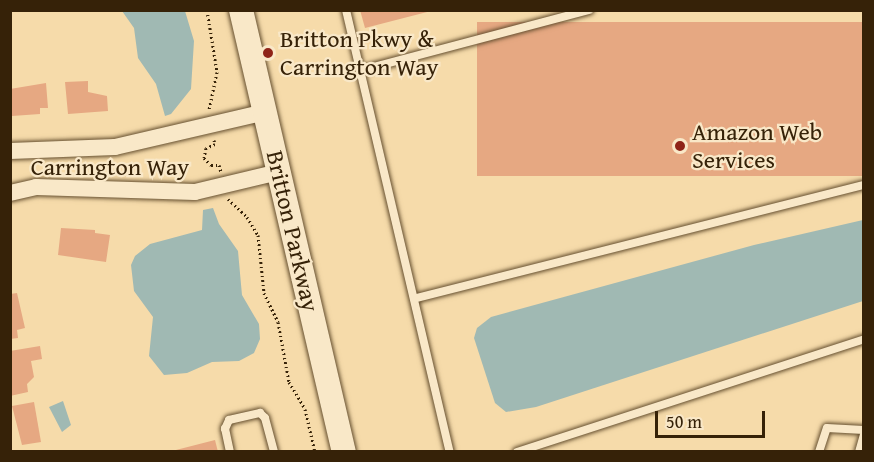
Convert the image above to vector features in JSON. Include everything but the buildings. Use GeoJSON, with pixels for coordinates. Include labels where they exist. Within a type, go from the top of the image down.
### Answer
{"type":"FeatureCollection","features":[{"type":"Feature","properties":{"kind":"main road","name":"Britton Parkway"},"geometry":{"type":"LineString","coordinates":[[242,10],[344,452]]}},
{"type":"Feature","properties":{"kind":"street","name":"Carrington Way"},"geometry":{"type":"LineString","coordinates":[[10,151],[86,151],[265,112]]}},
{"type":"Feature","properties":{"kind":"street","name":"Carrington Way"},"geometry":{"type":"LineString","coordinates":[[10,193],[36,187],[173,193],[225,185],[279,172]]}},
{"type":"Feature","properties":{"kind":"lane"},"geometry":{"type":"LineString","coordinates":[[346,10],[417,298],[450,452]]}},
{"type":"Feature","properties":{"kind":"lane"},"geometry":{"type":"LineString","coordinates":[[362,70],[589,10]]}},
{"type":"Feature","properties":{"kind":"lane"},"geometry":{"type":"LineString","coordinates":[[417,298],[864,185]]}},
{"type":"Feature","properties":{"kind":"lane"},"geometry":{"type":"LineString","coordinates":[[517,452],[864,339]]}},
{"type":"Feature","properties":{"kind":"lane"},"geometry":{"type":"LineString","coordinates":[[231,452],[225,429],[229,420],[260,413],[266,418],[274,452]]}},
{"type":"Feature","properties":{"kind":"lane"},"geometry":{"type":"LineString","coordinates":[[819,452],[827,428],[864,430]]}},
{"type":"Feature","properties":{"kind":"lane"},"geometry":{"type":"LineString","coordinates":[[859,452],[864,435]]}},
{"type":"Feature","properties":{"kind":"path"},"geometry":{"type":"LineString","coordinates":[[207,10],[217,72],[208,112],[214,144],[206,148],[204,158],[211,165],[219,165],[229,200],[248,217],[258,235],[264,293],[278,322],[289,382],[305,409],[315,452]]}},
{"type":"Feature","properties":{"kind":"water"},"geometry":{"type":"Polygon","coordinates":[[[122,11],[185,11],[194,41],[191,89],[171,114],[165,116],[156,84],[138,58],[134,28],[122,11]]]}},
{"type":"Feature","properties":{"kind":"water"},"geometry":{"type":"Polygon","coordinates":[[[213,208],[219,224],[238,251],[242,295],[259,324],[260,339],[254,353],[239,361],[212,362],[187,373],[164,375],[149,356],[153,317],[134,291],[131,265],[135,256],[150,244],[202,230],[203,210],[213,208]]]}},
{"type":"Feature","properties":{"kind":"water"},"geometry":{"type":"Polygon","coordinates":[[[863,220],[863,301],[536,407],[506,412],[495,403],[474,338],[477,328],[491,317],[754,245],[863,220]]]}},
{"type":"Feature","properties":{"kind":"water"},"geometry":{"type":"Polygon","coordinates":[[[63,401],[71,425],[62,432],[49,407],[63,401]]]}},
{"type":"Feature","properties":{"kind":"place","name":"Britton Pkwy & Carrington Way"},"geometry":{"type":"Point","coordinates":[268,53]}},
{"type":"Feature","properties":{"kind":"place","name":"Amazon Web Services"},"geometry":{"type":"Point","coordinates":[680,146]}}]}
